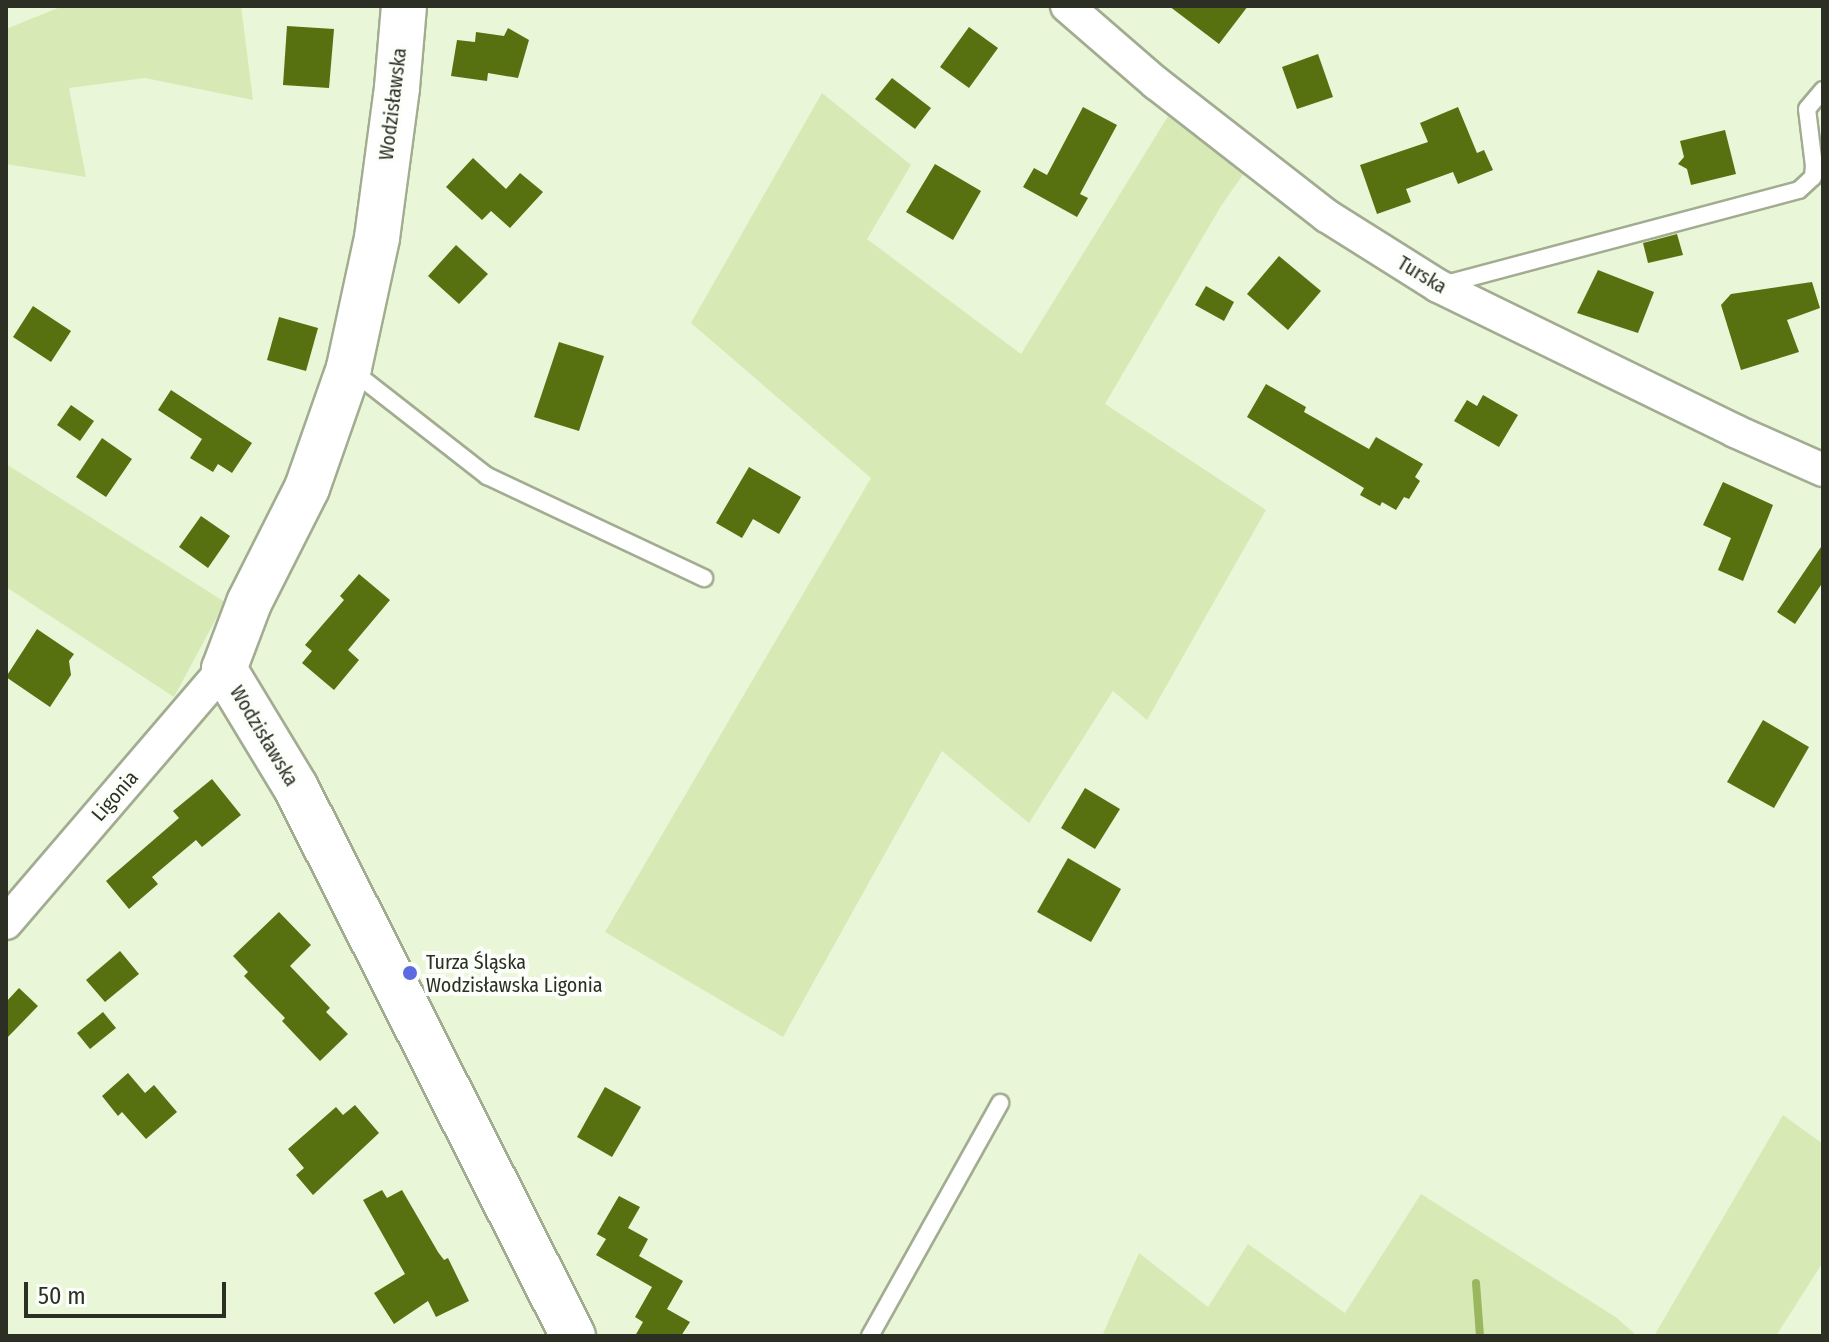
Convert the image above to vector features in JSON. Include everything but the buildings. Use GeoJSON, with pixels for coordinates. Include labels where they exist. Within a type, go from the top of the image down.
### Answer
{"type":"FeatureCollection","features":[{"type":"Feature","properties":{"kind":"street","name":"Wodzisławska"},"geometry":{"type":"LineString","coordinates":[[404,6],[397,88],[377,238],[349,368],[307,488],[249,603],[224,669],[296,788],[573,1336]]}},
{"type":"Feature","properties":{"kind":"street","name":"Turska"},"geometry":{"type":"LineString","coordinates":[[1067,6],[1156,83],[1327,216],[1438,286],[1735,431],[1823,470]]}},
{"type":"Feature","properties":{"kind":"street","name":"Ligonia"},"geometry":{"type":"LineString","coordinates":[[6,923],[224,669]]}},
{"type":"Feature","properties":{"kind":"lane"},"geometry":{"type":"LineString","coordinates":[[1438,286],[1799,190],[1813,177],[1807,109],[1823,90]]}},
{"type":"Feature","properties":{"kind":"lane"},"geometry":{"type":"LineString","coordinates":[[349,368],[487,476],[704,578]]}},
{"type":"Feature","properties":{"kind":"lane"},"geometry":{"type":"LineString","coordinates":[[870,1336],[1000,1103]]}},
{"type":"Feature","properties":{"kind":"green space"},"geometry":{"type":"Polygon","coordinates":[[[63,6],[241,6],[253,100],[145,78],[69,88],[86,177],[6,164],[6,29],[63,6]]]}},
{"type":"Feature","properties":{"kind":"green space"},"geometry":{"type":"Polygon","coordinates":[[[822,93],[911,165],[867,239],[1021,354],[1175,105],[1249,166],[1221,206],[1105,404],[1266,510],[1147,720],[1113,691],[1029,823],[942,751],[783,1037],[605,932],[871,478],[691,323],[822,93]]]}},
{"type":"Feature","properties":{"kind":"green space"},"geometry":{"type":"Polygon","coordinates":[[[6,464],[225,602],[174,697],[6,587],[6,464]]]}},
{"type":"Feature","properties":{"kind":"green space"},"geometry":{"type":"Polygon","coordinates":[[[1783,1115],[1823,1144],[1823,1262],[1776,1336],[1654,1336],[1783,1115]]]}},
{"type":"Feature","properties":{"kind":"green space"},"geometry":{"type":"Polygon","coordinates":[[[1421,1194],[1617,1318],[1637,1336],[1102,1336],[1139,1253],[1208,1307],[1248,1244],[1345,1313],[1421,1194]]]}},
{"type":"Feature","properties":{"kind":"waterway"},"geometry":{"type":"LineString","coordinates":[[1476,1283],[1480,1336]]}},
{"type":"Feature","properties":{"kind":"place","name":"Turza Śląska Wodzisławska Ligonia"},"geometry":{"type":"Point","coordinates":[410,973]}}]}
